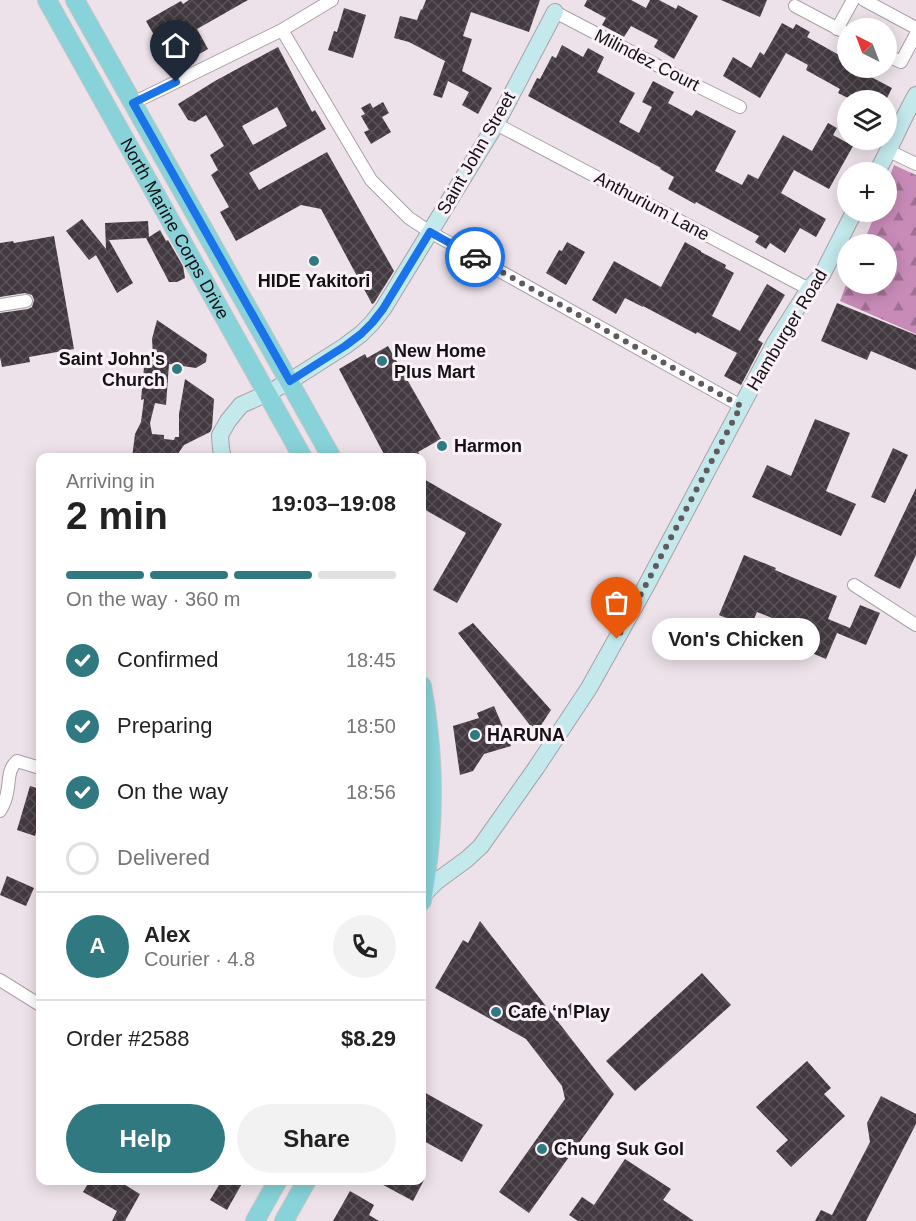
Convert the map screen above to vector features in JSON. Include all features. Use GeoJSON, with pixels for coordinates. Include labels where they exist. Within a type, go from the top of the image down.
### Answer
{"type":"FeatureCollection","features":[{"type":"Feature","properties":{"kind":"main road","name":"North Marine Corps Drive"},"geometry":{"type":"LineString","coordinates":[[47,0],[300,453]]}},
{"type":"Feature","properties":{"kind":"main road"},"geometry":{"type":"LineString","coordinates":[[75,0],[329,453]]}},
{"type":"Feature","properties":{"kind":"main road"},"geometry":{"type":"LineString","coordinates":[[426,717],[432,792],[426,864]]}},
{"type":"Feature","properties":{"kind":"main road"},"geometry":{"type":"LineString","coordinates":[[255,1221],[275,1185]]}},
{"type":"Feature","properties":{"kind":"main road"},"geometry":{"type":"LineString","coordinates":[[284,1221],[304,1185]]}},
{"type":"Feature","properties":{"kind":"street"},"geometry":{"type":"LineString","coordinates":[[133,103],[282,30],[332,0]]}},
{"type":"Feature","properties":{"kind":"street"},"geometry":{"type":"LineString","coordinates":[[847,18],[853,0]]}},
{"type":"Feature","properties":{"kind":"street"},"geometry":{"type":"LineString","coordinates":[[864,0],[916,28]]}},
{"type":"Feature","properties":{"kind":"street"},"geometry":{"type":"LineString","coordinates":[[795,6],[837,28]]}},
{"type":"Feature","properties":{"kind":"street","name":"Saint John Street"},"geometry":{"type":"LineString","coordinates":[[222,453],[220,435],[241,405],[290,381],[345,346],[372,323],[496,124],[555,12]]}},
{"type":"Feature","properties":{"kind":"street","name":"Milindez Court"},"geometry":{"type":"LineString","coordinates":[[555,12],[740,107]]}},
{"type":"Feature","properties":{"kind":"street"},"geometry":{"type":"LineString","coordinates":[[282,30],[371,180],[409,218],[430,232],[741,406]]}},
{"type":"Feature","properties":{"kind":"street"},"geometry":{"type":"LineString","coordinates":[[897,60],[901,62],[916,34]]}},
{"type":"Feature","properties":{"kind":"street"},"geometry":{"type":"LineString","coordinates":[[883,162],[916,95]]}},
{"type":"Feature","properties":{"kind":"street","name":"Anthurium Lane"},"geometry":{"type":"LineString","coordinates":[[496,124],[809,289]]}},
{"type":"Feature","properties":{"kind":"street"},"geometry":{"type":"LineString","coordinates":[[889,151],[916,164]]}},
{"type":"Feature","properties":{"kind":"street","name":"Hamburger Road"},"geometry":{"type":"LineString","coordinates":[[426,893],[437,881],[481,846],[563,729],[632,613],[776,341],[809,289],[822,275],[849,222]]}},
{"type":"Feature","properties":{"kind":"street"},"geometry":{"type":"LineString","coordinates":[[0,305],[26,301]]}},
{"type":"Feature","properties":{"kind":"street"},"geometry":{"type":"LineString","coordinates":[[854,585],[916,625]]}},
{"type":"Feature","properties":{"kind":"street"},"geometry":{"type":"LineString","coordinates":[[0,811],[8,793],[9,774],[13,765],[17,761],[36,767]]}},
{"type":"Feature","properties":{"kind":"street"},"geometry":{"type":"LineString","coordinates":[[0,980],[36,1002]]}},
{"type":"Feature","properties":{"kind":"green space"},"geometry":{"type":"Polygon","coordinates":[[[897,166],[916,175],[916,334],[840,301],[843,294],[897,294],[897,234],[867,234],[872,222],[897,222],[897,166]]]}},
{"type":"Feature","properties":{"kind":"building"},"geometry":{"type":"Polygon","coordinates":[[[189,0],[248,0],[197,29],[208,49],[173,69],[146,21],[181,1],[183,4],[189,0]]]}},
{"type":"Feature","properties":{"kind":"building"},"geometry":{"type":"Polygon","coordinates":[[[426,0],[540,0],[529,32],[471,12],[463,36],[472,39],[462,71],[492,88],[478,114],[462,105],[469,92],[448,81],[442,98],[433,95],[445,61],[409,42],[394,38],[400,16],[417,20],[426,0]]]}},
{"type":"Feature","properties":{"kind":"building"},"geometry":{"type":"Polygon","coordinates":[[[587,0],[631,0],[646,8],[650,0],[659,0],[676,9],[678,5],[698,16],[674,59],[654,47],[658,40],[631,26],[624,37],[602,25],[606,18],[584,6],[587,0]]]}},
{"type":"Feature","properties":{"kind":"building"},"geometry":{"type":"Polygon","coordinates":[[[721,0],[767,0],[760,17],[721,0]]]}},
{"type":"Feature","properties":{"kind":"building"},"geometry":{"type":"Polygon","coordinates":[[[344,8],[366,15],[353,58],[328,50],[334,31],[337,32],[344,8]]]}},
{"type":"Feature","properties":{"kind":"building"},"geometry":{"type":"Polygon","coordinates":[[[782,23],[793,29],[796,24],[810,32],[807,37],[837,54],[837,78],[873,78],[892,88],[891,90],[840,90],[806,70],[808,65],[786,53],[760,98],[723,76],[733,57],[751,68],[760,52],[764,55],[782,23]]]}},
{"type":"Feature","properties":{"kind":"building"},"geometry":{"type":"Polygon","coordinates":[[[562,45],[583,57],[588,48],[604,57],[597,72],[635,93],[619,122],[639,133],[652,107],[642,102],[653,81],[674,92],[668,103],[692,116],[696,110],[736,131],[715,171],[742,185],[748,174],[758,179],[783,135],[812,151],[828,123],[837,128],[833,135],[837,137],[837,150],[851,150],[844,162],[837,162],[837,175],[829,189],[794,170],[781,193],[826,219],[816,237],[800,228],[785,253],[770,243],[766,249],[755,242],[759,236],[668,189],[674,177],[661,168],[528,96],[552,56],[556,58],[562,45]]]}},
{"type":"Feature","properties":{"kind":"building"},"geometry":{"type":"Polygon","coordinates":[[[278,47],[312,112],[315,110],[326,129],[249,173],[259,190],[327,152],[394,271],[374,303],[372,304],[321,209],[301,205],[236,241],[220,212],[229,207],[211,175],[218,170],[210,155],[224,146],[206,115],[195,122],[188,120],[178,104],[278,47]],[[277,107],[242,126],[253,145],[287,126],[277,107]]]}},
{"type":"Feature","properties":{"kind":"building"},"geometry":{"type":"Polygon","coordinates":[[[383,102],[389,113],[382,117],[391,132],[371,144],[364,132],[369,130],[361,116],[365,114],[361,108],[370,103],[373,108],[383,102]]]}},
{"type":"Feature","properties":{"kind":"building"},"geometry":{"type":"Polygon","coordinates":[[[82,219],[106,249],[105,223],[148,221],[149,237],[160,230],[183,266],[185,278],[177,282],[169,282],[146,238],[109,240],[133,283],[117,293],[96,255],[89,260],[66,231],[82,219]]]}},
{"type":"Feature","properties":{"kind":"building"},"geometry":{"type":"Polygon","coordinates":[[[54,236],[74,349],[29,357],[30,362],[2,367],[0,313],[28,309],[32,307],[34,300],[32,295],[25,293],[0,297],[0,243],[54,236]]]}},
{"type":"Feature","properties":{"kind":"building"},"geometry":{"type":"Polygon","coordinates":[[[567,242],[585,252],[566,285],[546,273],[559,250],[562,251],[567,242]]]}},
{"type":"Feature","properties":{"kind":"building"},"geometry":{"type":"Polygon","coordinates":[[[685,242],[726,265],[725,268],[734,273],[712,316],[740,331],[767,284],[785,295],[758,340],[763,343],[741,385],[724,376],[737,353],[625,298],[616,314],[592,300],[614,261],[661,287],[685,242]]]}},
{"type":"Feature","properties":{"kind":"building"},"geometry":{"type":"Polygon","coordinates":[[[837,303],[916,335],[916,370],[871,351],[867,360],[821,341],[837,303]]]}},
{"type":"Feature","properties":{"kind":"building"},"geometry":{"type":"Polygon","coordinates":[[[157,320],[207,354],[206,362],[196,368],[169,364],[166,405],[155,403],[150,423],[152,434],[164,435],[164,439],[174,440],[175,437],[179,437],[179,414],[185,379],[214,399],[210,432],[184,445],[178,453],[133,453],[135,434],[141,422],[144,399],[141,400],[145,356],[153,355],[152,339],[157,320]]]}},
{"type":"Feature","properties":{"kind":"building"},"geometry":{"type":"Polygon","coordinates":[[[388,346],[441,439],[418,453],[383,453],[339,369],[365,354],[367,358],[388,346]]]}},
{"type":"Feature","properties":{"kind":"building"},"geometry":{"type":"Polygon","coordinates":[[[815,419],[850,433],[826,491],[856,504],[841,536],[752,497],[767,465],[791,476],[815,419]]]}},
{"type":"Feature","properties":{"kind":"building"},"geometry":{"type":"Polygon","coordinates":[[[893,448],[908,455],[885,503],[871,497],[893,448]]]}},
{"type":"Feature","properties":{"kind":"building"},"geometry":{"type":"Polygon","coordinates":[[[426,480],[502,524],[457,603],[433,590],[466,533],[426,510],[426,480]]]}},
{"type":"Feature","properties":{"kind":"building"},"geometry":{"type":"Polygon","coordinates":[[[916,488],[916,555],[900,589],[874,576],[916,488]]]}},
{"type":"Feature","properties":{"kind":"building"},"geometry":{"type":"Polygon","coordinates":[[[744,555],[837,596],[828,619],[850,628],[860,605],[880,613],[866,645],[837,633],[826,659],[774,637],[780,621],[757,612],[750,628],[719,615],[744,555]]]}},
{"type":"Feature","properties":{"kind":"building"},"geometry":{"type":"Polygon","coordinates":[[[473,623],[551,710],[536,733],[458,633],[473,623]]]}},
{"type":"Feature","properties":{"kind":"building"},"geometry":{"type":"Polygon","coordinates":[[[494,706],[511,746],[484,754],[473,771],[460,775],[453,726],[479,718],[477,713],[494,706]]]}},
{"type":"Feature","properties":{"kind":"building"},"geometry":{"type":"Polygon","coordinates":[[[30,786],[36,788],[35,836],[17,830],[30,786]]]}},
{"type":"Feature","properties":{"kind":"building"},"geometry":{"type":"Polygon","coordinates":[[[7,876],[34,888],[26,906],[0,895],[7,876]]]}},
{"type":"Feature","properties":{"kind":"building"},"geometry":{"type":"Polygon","coordinates":[[[480,921],[614,1094],[529,1213],[499,1192],[565,1099],[562,1086],[526,1039],[435,988],[463,940],[468,943],[480,921]]]}},
{"type":"Feature","properties":{"kind":"building"},"geometry":{"type":"Polygon","coordinates":[[[702,973],[731,1005],[635,1091],[606,1061],[702,973]]]}},
{"type":"Feature","properties":{"kind":"building"},"geometry":{"type":"Polygon","coordinates":[[[571,1003],[578,1006],[578,1012],[566,1015],[568,1006],[571,1003]]]}},
{"type":"Feature","properties":{"kind":"building"},"geometry":{"type":"Polygon","coordinates":[[[807,1061],[831,1088],[824,1094],[845,1116],[791,1167],[776,1151],[788,1140],[756,1107],[807,1061]]]}},
{"type":"Feature","properties":{"kind":"building"},"geometry":{"type":"Polygon","coordinates":[[[426,1093],[483,1125],[462,1162],[426,1142],[426,1093]]]}},
{"type":"Feature","properties":{"kind":"building"},"geometry":{"type":"Polygon","coordinates":[[[881,1096],[916,1114],[916,1124],[866,1221],[815,1221],[821,1210],[832,1215],[870,1142],[867,1123],[881,1096]]]}},
{"type":"Feature","properties":{"kind":"building"},"geometry":{"type":"Polygon","coordinates":[[[625,1159],[671,1189],[663,1200],[694,1221],[578,1221],[569,1215],[582,1197],[594,1205],[625,1159]]]}},
{"type":"Feature","properties":{"kind":"building"},"geometry":{"type":"Polygon","coordinates":[[[87,1185],[125,1185],[140,1194],[125,1221],[112,1221],[117,1211],[83,1192],[87,1185]]]}},
{"type":"Feature","properties":{"kind":"building"},"geometry":{"type":"Polygon","coordinates":[[[219,1185],[241,1185],[227,1210],[210,1200],[219,1185]]]}},
{"type":"Feature","properties":{"kind":"building"},"geometry":{"type":"Polygon","coordinates":[[[383,1185],[421,1185],[413,1201],[383,1185]]]}},
{"type":"Feature","properties":{"kind":"building"},"geometry":{"type":"Polygon","coordinates":[[[350,1191],[374,1205],[369,1215],[379,1221],[333,1221],[350,1191]]]}},
{"type":"Feature","properties":{"kind":"way so far"},"geometry":{"type":"LineString","coordinates":[[475,257],[741,406],[617,639]]}},
{"type":"Feature","properties":{"kind":"place","name":"HIDE Yakitori"},"geometry":{"type":"Point","coordinates":[314,261]}},
{"type":"Feature","properties":{"kind":"place","name":"New Home Plus Mart"},"geometry":{"type":"Point","coordinates":[382,361]}},
{"type":"Feature","properties":{"kind":"place","name":"Saint John's Church"},"geometry":{"type":"Point","coordinates":[177,369]}},
{"type":"Feature","properties":{"kind":"place","name":"Harmon"},"geometry":{"type":"Point","coordinates":[442,446]}},
{"type":"Feature","properties":{"kind":"place","name":"Von's Chicken"},"geometry":{"type":"Point","coordinates":[617,639]}},
{"type":"Feature","properties":{"kind":"place","name":"HARUNA"},"geometry":{"type":"Point","coordinates":[475,735]}},
{"type":"Feature","properties":{"kind":"place","name":"Cafe ‘n Play"},"geometry":{"type":"Point","coordinates":[496,1012]}},
{"type":"Feature","properties":{"kind":"place","name":"Chung Suk Gol"},"geometry":{"type":"Point","coordinates":[542,1149]}},
{"type":"Feature","properties":{"kind":"route"},"geometry":{"type":"LineString","coordinates":[[176,82],[133,103],[290,381],[345,346],[372,323],[430,232],[475,257]]}}]}
